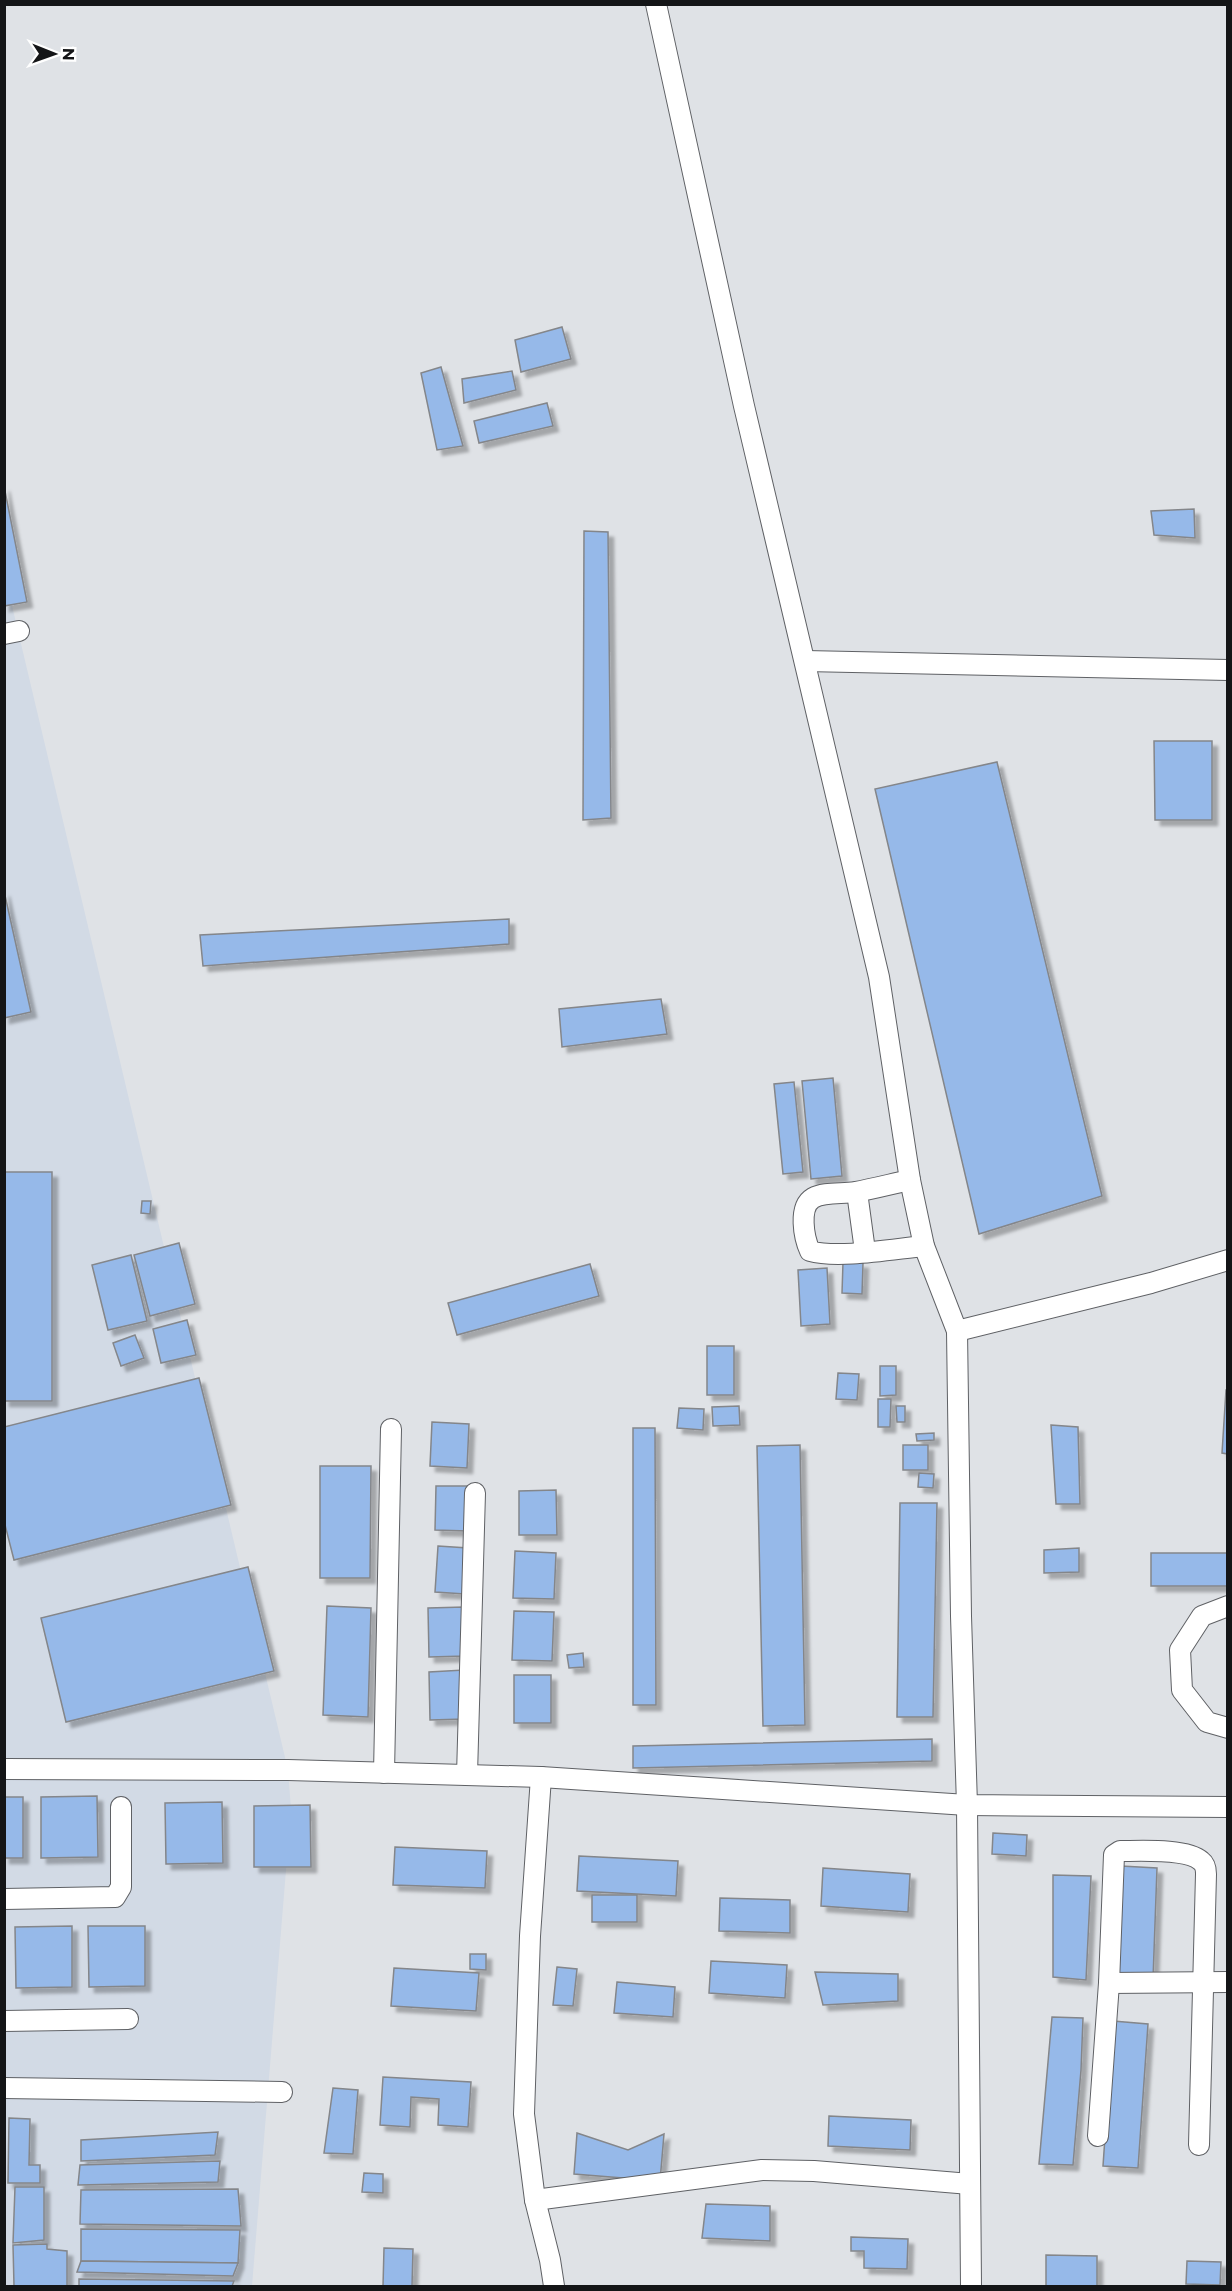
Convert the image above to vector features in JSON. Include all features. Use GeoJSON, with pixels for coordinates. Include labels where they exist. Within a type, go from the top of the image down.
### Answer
{"type":"FeatureCollection","features":[{"type":"Feature","properties":{"kind":"street"},"geometry":{"type":"LineString","coordinates":[[656,4],[744,406],[879,977],[910,1180],[924,1246],[957,1331],[961,1616],[967,1806],[971,2286]]}},
{"type":"Feature","properties":{"kind":"street"},"geometry":{"type":"LineString","coordinates":[[805,661],[1227,670]]}},
{"type":"Feature","properties":{"kind":"street"},"geometry":{"type":"LineString","coordinates":[[910,1180],[857,1192],[822,1195],[811,1199],[804,1216],[806,1242],[810,1251],[818,1253],[924,1246]]}},
{"type":"Feature","properties":{"kind":"street"},"geometry":{"type":"LineString","coordinates":[[857,1192],[865,1251]]}},
{"type":"Feature","properties":{"kind":"street"},"geometry":{"type":"LineString","coordinates":[[957,1331],[1151,1283],[1227,1260]]}},
{"type":"Feature","properties":{"kind":"street"},"geometry":{"type":"LineString","coordinates":[[384,1773],[391,1429]]}},
{"type":"Feature","properties":{"kind":"street"},"geometry":{"type":"LineString","coordinates":[[467,1775],[475,1493]]}},
{"type":"Feature","properties":{"kind":"street"},"geometry":{"type":"LineString","coordinates":[[1227,1606],[1202,1616],[1180,1650],[1182,1690],[1207,1722],[1227,1728]]}},
{"type":"Feature","properties":{"kind":"street"},"geometry":{"type":"LineString","coordinates":[[4,1769],[288,1770],[542,1777],[967,1806],[1227,1807]]}},
{"type":"Feature","properties":{"kind":"street"},"geometry":{"type":"LineString","coordinates":[[542,1777],[531,1924],[524,2114],[535,2200],[554,2286]]}},
{"type":"Feature","properties":{"kind":"street"},"geometry":{"type":"LineString","coordinates":[[4,1899],[115,1897],[122,1887],[121,1807]]}},
{"type":"Feature","properties":{"kind":"street"},"geometry":{"type":"LineString","coordinates":[[1098,2136],[1109,1983],[1112,1860],[1116,1852],[1120,1851],[1180,1854],[1201,1861],[1205,1867],[1199,2145]]}},
{"type":"Feature","properties":{"kind":"street"},"geometry":{"type":"LineString","coordinates":[[1109,1983],[1227,1982]]}},
{"type":"Feature","properties":{"kind":"street"},"geometry":{"type":"LineString","coordinates":[[4,2021],[128,2019]]}},
{"type":"Feature","properties":{"kind":"street"},"geometry":{"type":"LineString","coordinates":[[4,2088],[282,2092]]}},
{"type":"Feature","properties":{"kind":"street"},"geometry":{"type":"LineString","coordinates":[[535,2200],[762,2170],[814,2171],[970,2184]]}},
{"type":"Feature","properties":{"kind":"shaded area"},"geometry":{"type":"Polygon","coordinates":[[[4,572],[288,1770],[291,1809],[252,2286],[5,2286],[4,572]]]}},
{"type":"Feature","properties":{"kind":"building"},"geometry":{"type":"Polygon","coordinates":[[[562,327],[571,359],[521,372],[515,340],[562,327]]]}},
{"type":"Feature","properties":{"kind":"building"},"geometry":{"type":"Polygon","coordinates":[[[441,367],[463,446],[437,450],[421,373],[441,367]]]}},
{"type":"Feature","properties":{"kind":"building"},"geometry":{"type":"Polygon","coordinates":[[[512,371],[516,390],[464,403],[462,379],[512,371]]]}},
{"type":"Feature","properties":{"kind":"building"},"geometry":{"type":"Polygon","coordinates":[[[547,403],[553,426],[479,443],[474,421],[547,403]]]}},
{"type":"Feature","properties":{"kind":"building"},"geometry":{"type":"Polygon","coordinates":[[[4,486],[27,602],[4,606],[4,486]]]}},
{"type":"Feature","properties":{"kind":"building"},"geometry":{"type":"Polygon","coordinates":[[[1194,509],[1195,538],[1154,535],[1151,511],[1194,509]]]}},
{"type":"Feature","properties":{"kind":"building"},"geometry":{"type":"Polygon","coordinates":[[[584,531],[608,532],[611,818],[583,820],[584,531]]]}},
{"type":"Feature","properties":{"kind":"building"},"geometry":{"type":"Polygon","coordinates":[[[1154,741],[1212,741],[1212,820],[1155,820],[1154,741]]]}},
{"type":"Feature","properties":{"kind":"building"},"geometry":{"type":"Polygon","coordinates":[[[997,762],[1102,1196],[979,1234],[875,789],[997,762]]]}},
{"type":"Feature","properties":{"kind":"building"},"geometry":{"type":"Polygon","coordinates":[[[4,891],[31,1012],[4,1018],[4,891]]]}},
{"type":"Feature","properties":{"kind":"building"},"geometry":{"type":"Polygon","coordinates":[[[509,919],[509,944],[203,966],[200,935],[509,919]]]}},
{"type":"Feature","properties":{"kind":"building"},"geometry":{"type":"Polygon","coordinates":[[[661,999],[667,1034],[562,1047],[559,1009],[661,999]]]}},
{"type":"Feature","properties":{"kind":"building"},"geometry":{"type":"Polygon","coordinates":[[[833,1078],[842,1176],[811,1179],[802,1081],[833,1078]]]}},
{"type":"Feature","properties":{"kind":"building"},"geometry":{"type":"Polygon","coordinates":[[[794,1082],[803,1172],[783,1174],[774,1084],[794,1082]]]}},
{"type":"Feature","properties":{"kind":"building"},"geometry":{"type":"Polygon","coordinates":[[[4,1172],[52,1172],[52,1401],[4,1401],[4,1172]]]}},
{"type":"Feature","properties":{"kind":"building"},"geometry":{"type":"Polygon","coordinates":[[[142,1201],[151,1201],[150,1214],[141,1213],[142,1201]]]}},
{"type":"Feature","properties":{"kind":"building"},"geometry":{"type":"Polygon","coordinates":[[[179,1243],[195,1304],[150,1316],[134,1255],[179,1243]]]}},
{"type":"Feature","properties":{"kind":"building"},"geometry":{"type":"Polygon","coordinates":[[[131,1255],[147,1321],[108,1330],[92,1265],[131,1255]]]}},
{"type":"Feature","properties":{"kind":"building"},"geometry":{"type":"Polygon","coordinates":[[[843,1262],[863,1263],[862,1294],[842,1293],[843,1262]]]}},
{"type":"Feature","properties":{"kind":"building"},"geometry":{"type":"Polygon","coordinates":[[[590,1264],[599,1296],[457,1335],[448,1303],[590,1264]]]}},
{"type":"Feature","properties":{"kind":"building"},"geometry":{"type":"Polygon","coordinates":[[[827,1268],[830,1324],[801,1326],[798,1270],[827,1268]]]}},
{"type":"Feature","properties":{"kind":"building"},"geometry":{"type":"Polygon","coordinates":[[[187,1320],[196,1355],[161,1363],[153,1329],[187,1320]]]}},
{"type":"Feature","properties":{"kind":"building"},"geometry":{"type":"Polygon","coordinates":[[[135,1335],[144,1358],[121,1366],[113,1343],[135,1335]]]}},
{"type":"Feature","properties":{"kind":"building"},"geometry":{"type":"Polygon","coordinates":[[[707,1346],[734,1346],[734,1395],[707,1395],[707,1346]]]}},
{"type":"Feature","properties":{"kind":"building"},"geometry":{"type":"Polygon","coordinates":[[[880,1366],[896,1366],[896,1395],[880,1396],[880,1366]]]}},
{"type":"Feature","properties":{"kind":"building"},"geometry":{"type":"Polygon","coordinates":[[[838,1373],[859,1374],[857,1400],[836,1399],[838,1373]]]}},
{"type":"Feature","properties":{"kind":"building"},"geometry":{"type":"Polygon","coordinates":[[[199,1378],[231,1505],[14,1560],[4,1521],[4,1427],[199,1378]]]}},
{"type":"Feature","properties":{"kind":"building"},"geometry":{"type":"Polygon","coordinates":[[[1226,1390],[1228,1390],[1228,1454],[1222,1453],[1226,1390]]]}},
{"type":"Feature","properties":{"kind":"building"},"geometry":{"type":"Polygon","coordinates":[[[878,1399],[891,1399],[890,1427],[878,1427],[878,1399]]]}},
{"type":"Feature","properties":{"kind":"building"},"geometry":{"type":"Polygon","coordinates":[[[739,1406],[740,1425],[713,1426],[712,1407],[739,1406]]]}},
{"type":"Feature","properties":{"kind":"building"},"geometry":{"type":"Polygon","coordinates":[[[896,1406],[905,1406],[905,1422],[897,1422],[896,1406]]]}},
{"type":"Feature","properties":{"kind":"building"},"geometry":{"type":"Polygon","coordinates":[[[679,1408],[704,1409],[703,1430],[677,1428],[679,1408]]]}},
{"type":"Feature","properties":{"kind":"building"},"geometry":{"type":"Polygon","coordinates":[[[432,1422],[469,1424],[467,1468],[430,1466],[432,1422]]]}},
{"type":"Feature","properties":{"kind":"building"},"geometry":{"type":"Polygon","coordinates":[[[1051,1425],[1078,1427],[1080,1504],[1056,1504],[1051,1425]]]}},
{"type":"Feature","properties":{"kind":"building"},"geometry":{"type":"Polygon","coordinates":[[[633,1428],[655,1428],[656,1705],[633,1705],[633,1428]]]}},
{"type":"Feature","properties":{"kind":"building"},"geometry":{"type":"Polygon","coordinates":[[[934,1433],[934,1440],[917,1441],[916,1434],[934,1433]]]}},
{"type":"Feature","properties":{"kind":"building"},"geometry":{"type":"Polygon","coordinates":[[[800,1445],[805,1725],[763,1726],[757,1446],[800,1445]]]}},
{"type":"Feature","properties":{"kind":"building"},"geometry":{"type":"Polygon","coordinates":[[[903,1445],[928,1445],[928,1470],[903,1470],[903,1445]]]}},
{"type":"Feature","properties":{"kind":"building"},"geometry":{"type":"Polygon","coordinates":[[[320,1466],[371,1466],[370,1578],[320,1578],[320,1466]]]}},
{"type":"Feature","properties":{"kind":"building"},"geometry":{"type":"Polygon","coordinates":[[[919,1473],[934,1474],[933,1488],[918,1487],[919,1473]]]}},
{"type":"Feature","properties":{"kind":"building"},"geometry":{"type":"Polygon","coordinates":[[[436,1486],[468,1486],[468,1531],[435,1530],[436,1486]]]}},
{"type":"Feature","properties":{"kind":"building"},"geometry":{"type":"Polygon","coordinates":[[[556,1490],[557,1535],[519,1535],[519,1491],[556,1490]]]}},
{"type":"Feature","properties":{"kind":"building"},"geometry":{"type":"Polygon","coordinates":[[[900,1503],[937,1503],[933,1717],[897,1717],[900,1503]]]}},
{"type":"Feature","properties":{"kind":"building"},"geometry":{"type":"Polygon","coordinates":[[[438,1546],[468,1548],[465,1594],[435,1592],[438,1546]]]}},
{"type":"Feature","properties":{"kind":"building"},"geometry":{"type":"Polygon","coordinates":[[[1079,1548],[1079,1572],[1044,1573],[1044,1550],[1079,1548]]]}},
{"type":"Feature","properties":{"kind":"building"},"geometry":{"type":"Polygon","coordinates":[[[515,1551],[556,1553],[554,1599],[513,1598],[515,1551]]]}},
{"type":"Feature","properties":{"kind":"building"},"geometry":{"type":"Polygon","coordinates":[[[1151,1553],[1228,1553],[1228,1586],[1151,1586],[1151,1553]]]}},
{"type":"Feature","properties":{"kind":"building"},"geometry":{"type":"Polygon","coordinates":[[[248,1567],[274,1671],[66,1722],[41,1618],[248,1567]]]}},
{"type":"Feature","properties":{"kind":"building"},"geometry":{"type":"Polygon","coordinates":[[[327,1606],[371,1608],[368,1717],[323,1715],[327,1606]]]}},
{"type":"Feature","properties":{"kind":"building"},"geometry":{"type":"Polygon","coordinates":[[[464,1607],[466,1656],[429,1657],[428,1608],[464,1607]]]}},
{"type":"Feature","properties":{"kind":"building"},"geometry":{"type":"Polygon","coordinates":[[[514,1611],[554,1612],[552,1661],[512,1660],[514,1611]]]}},
{"type":"Feature","properties":{"kind":"building"},"geometry":{"type":"Polygon","coordinates":[[[583,1653],[584,1667],[569,1668],[567,1655],[583,1653]]]}},
{"type":"Feature","properties":{"kind":"building"},"geometry":{"type":"Polygon","coordinates":[[[464,1670],[465,1719],[430,1720],[429,1672],[464,1670]]]}},
{"type":"Feature","properties":{"kind":"building"},"geometry":{"type":"Polygon","coordinates":[[[514,1675],[551,1675],[551,1723],[514,1723],[514,1675]]]}},
{"type":"Feature","properties":{"kind":"building"},"geometry":{"type":"Polygon","coordinates":[[[932,1739],[932,1761],[633,1768],[633,1746],[932,1739]]]}},
{"type":"Feature","properties":{"kind":"building"},"geometry":{"type":"Polygon","coordinates":[[[97,1796],[98,1857],[41,1858],[41,1797],[97,1796]]]}},
{"type":"Feature","properties":{"kind":"building"},"geometry":{"type":"Polygon","coordinates":[[[4,1797],[23,1797],[23,1858],[4,1858],[4,1797]]]}},
{"type":"Feature","properties":{"kind":"building"},"geometry":{"type":"Polygon","coordinates":[[[222,1802],[223,1863],[166,1864],[165,1803],[222,1802]]]}},
{"type":"Feature","properties":{"kind":"building"},"geometry":{"type":"Polygon","coordinates":[[[310,1805],[311,1867],[254,1867],[254,1806],[310,1805]]]}},
{"type":"Feature","properties":{"kind":"building"},"geometry":{"type":"Polygon","coordinates":[[[993,1833],[1027,1835],[1026,1856],[992,1854],[993,1833]]]}},
{"type":"Feature","properties":{"kind":"building"},"geometry":{"type":"Polygon","coordinates":[[[395,1847],[487,1851],[485,1888],[393,1885],[395,1847]]]}},
{"type":"Feature","properties":{"kind":"building"},"geometry":{"type":"Polygon","coordinates":[[[579,1856],[678,1861],[676,1896],[577,1891],[579,1856]]]}},
{"type":"Feature","properties":{"kind":"building"},"geometry":{"type":"Polygon","coordinates":[[[1121,1866],[1157,1868],[1153,1979],[1118,1979],[1121,1866]]]}},
{"type":"Feature","properties":{"kind":"building"},"geometry":{"type":"Polygon","coordinates":[[[823,1868],[910,1874],[908,1912],[821,1906],[823,1868]]]}},
{"type":"Feature","properties":{"kind":"building"},"geometry":{"type":"Polygon","coordinates":[[[1053,1875],[1091,1876],[1086,1980],[1053,1977],[1053,1875]]]}},
{"type":"Feature","properties":{"kind":"building"},"geometry":{"type":"Polygon","coordinates":[[[592,1895],[637,1895],[637,1922],[592,1922],[592,1895]]]}},
{"type":"Feature","properties":{"kind":"building"},"geometry":{"type":"Polygon","coordinates":[[[720,1898],[790,1900],[790,1933],[719,1931],[720,1898]]]}},
{"type":"Feature","properties":{"kind":"building"},"geometry":{"type":"Polygon","coordinates":[[[72,1926],[72,1987],[16,1988],[15,1927],[72,1926]]]}},
{"type":"Feature","properties":{"kind":"building"},"geometry":{"type":"Polygon","coordinates":[[[88,1926],[145,1926],[145,1986],[89,1987],[88,1926]]]}},
{"type":"Feature","properties":{"kind":"building"},"geometry":{"type":"Polygon","coordinates":[[[470,1954],[486,1954],[486,1970],[470,1969],[470,1954]]]}},
{"type":"Feature","properties":{"kind":"building"},"geometry":{"type":"Polygon","coordinates":[[[711,1961],[787,1965],[785,1998],[709,1993],[711,1961]]]}},
{"type":"Feature","properties":{"kind":"building"},"geometry":{"type":"Polygon","coordinates":[[[557,1967],[577,1969],[573,2006],[553,2005],[557,1967]]]}},
{"type":"Feature","properties":{"kind":"building"},"geometry":{"type":"Polygon","coordinates":[[[394,1968],[479,1973],[476,2011],[391,2006],[394,1968]]]}},
{"type":"Feature","properties":{"kind":"building"},"geometry":{"type":"Polygon","coordinates":[[[815,1972],[898,1974],[898,2001],[823,2005],[815,1972]]]}},
{"type":"Feature","properties":{"kind":"building"},"geometry":{"type":"Polygon","coordinates":[[[617,1982],[675,1987],[673,2017],[614,2013],[617,1982]]]}},
{"type":"Feature","properties":{"kind":"building"},"geometry":{"type":"Polygon","coordinates":[[[1052,2017],[1083,2018],[1073,2165],[1039,2164],[1052,2017]]]}},
{"type":"Feature","properties":{"kind":"building"},"geometry":{"type":"Polygon","coordinates":[[[1113,2021],[1148,2024],[1138,2168],[1103,2166],[1113,2021]]]}},
{"type":"Feature","properties":{"kind":"building"},"geometry":{"type":"Polygon","coordinates":[[[383,2077],[471,2082],[468,2127],[438,2125],[439,2099],[411,2097],[410,2127],[380,2125],[383,2077]]]}},
{"type":"Feature","properties":{"kind":"building"},"geometry":{"type":"Polygon","coordinates":[[[333,2088],[358,2090],[353,2154],[324,2153],[333,2088]]]}},
{"type":"Feature","properties":{"kind":"building"},"geometry":{"type":"Polygon","coordinates":[[[829,2116],[911,2120],[910,2150],[828,2146],[829,2116]]]}},
{"type":"Feature","properties":{"kind":"building"},"geometry":{"type":"Polygon","coordinates":[[[9,2118],[30,2119],[29,2165],[40,2165],[40,2183],[8,2183],[9,2118]]]}},
{"type":"Feature","properties":{"kind":"building"},"geometry":{"type":"Polygon","coordinates":[[[218,2132],[215,2155],[81,2161],[81,2140],[218,2132]]]}},
{"type":"Feature","properties":{"kind":"building"},"geometry":{"type":"Polygon","coordinates":[[[577,2133],[628,2150],[664,2134],[660,2181],[574,2174],[577,2133]]]}},
{"type":"Feature","properties":{"kind":"building"},"geometry":{"type":"Polygon","coordinates":[[[220,2161],[218,2182],[78,2185],[80,2165],[220,2161]]]}},
{"type":"Feature","properties":{"kind":"building"},"geometry":{"type":"Polygon","coordinates":[[[364,2173],[383,2174],[383,2193],[362,2192],[364,2173]]]}},
{"type":"Feature","properties":{"kind":"building"},"geometry":{"type":"Polygon","coordinates":[[[15,2187],[44,2187],[44,2240],[13,2243],[15,2187]]]}},
{"type":"Feature","properties":{"kind":"building"},"geometry":{"type":"Polygon","coordinates":[[[238,2189],[241,2226],[80,2224],[81,2190],[238,2189]]]}},
{"type":"Feature","properties":{"kind":"building"},"geometry":{"type":"Polygon","coordinates":[[[706,2204],[770,2206],[770,2241],[702,2238],[706,2204]]]}},
{"type":"Feature","properties":{"kind":"building"},"geometry":{"type":"Polygon","coordinates":[[[81,2229],[240,2230],[238,2263],[81,2261],[81,2229]]]}},
{"type":"Feature","properties":{"kind":"building"},"geometry":{"type":"Polygon","coordinates":[[[851,2237],[908,2239],[907,2269],[864,2268],[864,2251],[851,2251],[851,2237]]]}},
{"type":"Feature","properties":{"kind":"building"},"geometry":{"type":"Polygon","coordinates":[[[47,2244],[47,2249],[67,2251],[67,2286],[14,2286],[13,2245],[47,2244]]]}},
{"type":"Feature","properties":{"kind":"building"},"geometry":{"type":"Polygon","coordinates":[[[384,2248],[413,2249],[412,2286],[383,2286],[384,2248]]]}},
{"type":"Feature","properties":{"kind":"building"},"geometry":{"type":"Polygon","coordinates":[[[1046,2255],[1097,2256],[1097,2286],[1046,2286],[1046,2255]]]}},
{"type":"Feature","properties":{"kind":"building"},"geometry":{"type":"Polygon","coordinates":[[[81,2261],[238,2263],[233,2276],[77,2272],[81,2261]]]}},
{"type":"Feature","properties":{"kind":"building"},"geometry":{"type":"Polygon","coordinates":[[[1187,2261],[1221,2262],[1220,2285],[1186,2284],[1187,2261]]]}},
{"type":"Feature","properties":{"kind":"building"},"geometry":{"type":"Polygon","coordinates":[[[79,2279],[234,2281],[232,2286],[79,2286],[79,2279]]]}}]}
